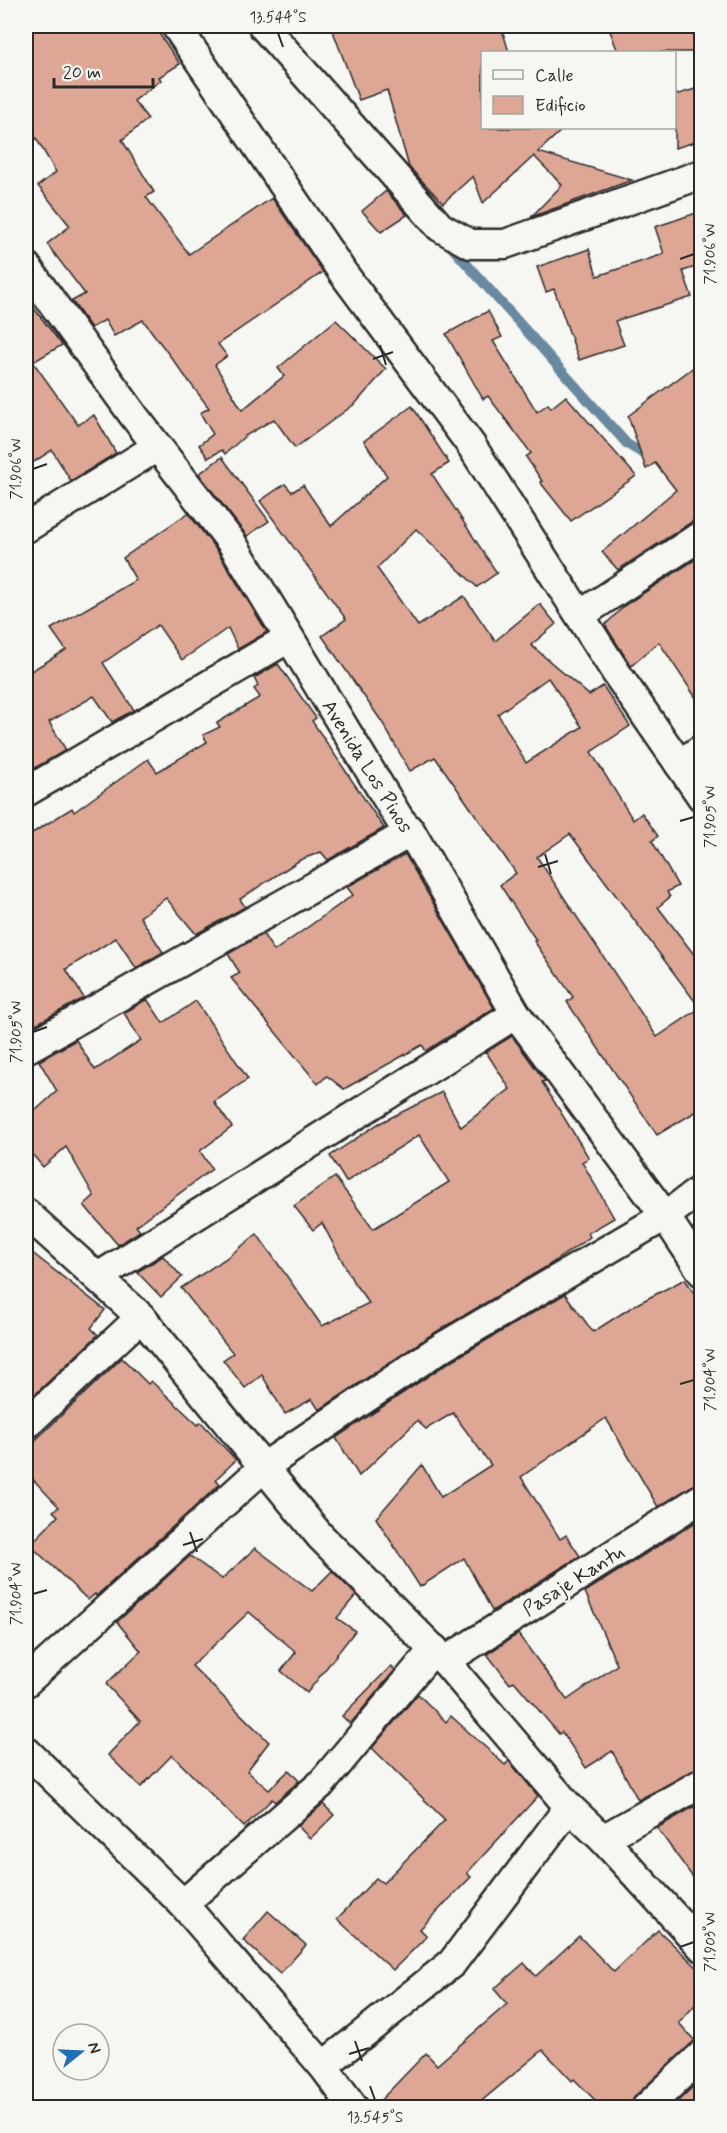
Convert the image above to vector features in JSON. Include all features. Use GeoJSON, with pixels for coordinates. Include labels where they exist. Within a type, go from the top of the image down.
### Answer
{"type":"FeatureCollection","features":[{"type":"Feature","properties":{"kind":"street"},"geometry":{"type":"LineString","coordinates":[[176,26],[344,273],[471,445],[617,674],[690,756],[702,797]]}},
{"type":"Feature","properties":{"kind":"street"},"geometry":{"type":"LineString","coordinates":[[263,26],[440,227],[470,244],[505,244],[702,174]]}},
{"type":"Feature","properties":{"kind":"street","name":"Avenida Los Pinos"},"geometry":{"type":"LineString","coordinates":[[26,266],[35,301],[157,447],[232,543],[400,820],[411,832],[516,1014],[665,1216],[702,1272]]}},
{"type":"Feature","properties":{"kind":"street"},"geometry":{"type":"LineString","coordinates":[[26,528],[157,447]]}},
{"type":"Feature","properties":{"kind":"street"},"geometry":{"type":"LineString","coordinates":[[580,615],[702,535]]}},
{"type":"Feature","properties":{"kind":"street"},"geometry":{"type":"LineString","coordinates":[[26,792],[289,638]]}},
{"type":"Feature","properties":{"kind":"street"},"geometry":{"type":"LineString","coordinates":[[26,1049],[411,832]]}},
{"type":"Feature","properties":{"kind":"street"},"geometry":{"type":"LineString","coordinates":[[98,1277],[516,1014]]}},
{"type":"Feature","properties":{"kind":"street"},"geometry":{"type":"LineString","coordinates":[[26,1682],[265,1467],[440,1349],[665,1216],[702,1189]]}},
{"type":"Feature","properties":{"kind":"street"},"geometry":{"type":"LineString","coordinates":[[26,1213],[141,1317],[320,1536],[440,1655],[569,1807],[603,1839],[702,1947]]}},
{"type":"Feature","properties":{"kind":"street"},"geometry":{"type":"LineString","coordinates":[[26,1425],[141,1317]]}},
{"type":"Feature","properties":{"kind":"street","name":"Pasaje Kantu"},"geometry":{"type":"LineString","coordinates":[[183,1904],[321,1784],[440,1655],[702,1498]]}},
{"type":"Feature","properties":{"kind":"street"},"geometry":{"type":"LineString","coordinates":[[26,1751],[183,1904],[323,2066],[354,2108]]}},
{"type":"Feature","properties":{"kind":"street"},"geometry":{"type":"LineString","coordinates":[[603,1839],[702,1783]]}},
{"type":"Feature","properties":{"kind":"street"},"geometry":{"type":"LineString","coordinates":[[323,2066],[452,1963],[569,1807]]}},
{"type":"Feature","properties":{"kind":"street"},"geometry":{"type":"LineString","coordinates":[[646,2108],[702,2055]]}},
{"type":"Feature","properties":{"kind":"building"},"geometry":{"type":"Polygon","coordinates":[[[26,26],[154,26],[180,64],[159,77],[161,80],[134,101],[148,119],[122,140],[154,192],[146,197],[189,254],[272,198],[323,272],[218,344],[227,356],[215,365],[242,410],[284,376],[278,368],[336,320],[386,369],[356,403],[295,448],[274,419],[245,436],[225,454],[222,450],[208,458],[199,445],[213,434],[200,413],[209,408],[143,320],[114,336],[105,320],[91,328],[72,301],[85,294],[47,244],[70,226],[38,186],[56,172],[26,121],[26,26]]]}},
{"type":"Feature","properties":{"kind":"building"},"geometry":{"type":"Polygon","coordinates":[[[331,26],[501,26],[509,51],[481,51],[481,129],[563,129],[538,152],[632,180],[531,217],[562,185],[534,156],[483,203],[473,176],[443,203],[409,167],[387,90],[359,100],[331,26]]]}},
{"type":"Feature","properties":{"kind":"building"},"geometry":{"type":"Polygon","coordinates":[[[608,26],[702,26],[702,52],[618,51],[608,26]]]}},
{"type":"Feature","properties":{"kind":"building"},"geometry":{"type":"Polygon","coordinates":[[[702,87],[702,140],[675,148],[676,129],[676,95],[702,87]]]}},
{"type":"Feature","properties":{"kind":"building"},"geometry":{"type":"Polygon","coordinates":[[[386,191],[407,215],[381,232],[362,211],[386,191]]]}},
{"type":"Feature","properties":{"kind":"building"},"geometry":{"type":"Polygon","coordinates":[[[702,211],[702,265],[683,271],[692,297],[615,321],[624,345],[579,360],[554,289],[546,292],[537,267],[589,249],[597,276],[664,254],[655,227],[702,211]]]}},
{"type":"Feature","properties":{"kind":"building"},"geometry":{"type":"Polygon","coordinates":[[[26,298],[62,345],[33,362],[78,425],[94,415],[116,453],[71,481],[52,450],[26,467],[26,298]]]}},
{"type":"Feature","properties":{"kind":"building"},"geometry":{"type":"Polygon","coordinates":[[[488,311],[502,337],[493,341],[537,412],[548,404],[551,408],[566,396],[636,476],[571,521],[540,482],[542,481],[526,457],[531,453],[488,396],[483,399],[446,334],[488,311]]]}},
{"type":"Feature","properties":{"kind":"building"},"geometry":{"type":"Polygon","coordinates":[[[702,361],[702,519],[693,521],[618,570],[602,552],[676,490],[655,463],[646,469],[628,416],[702,361]]]}},
{"type":"Feature","properties":{"kind":"building"},"geometry":{"type":"Polygon","coordinates":[[[412,406],[449,463],[432,474],[497,573],[477,587],[416,529],[377,568],[418,626],[464,596],[495,641],[540,604],[556,624],[531,645],[589,695],[603,686],[630,726],[591,752],[633,820],[642,813],[658,836],[652,841],[678,886],[667,892],[670,897],[658,907],[702,965],[702,1108],[657,1135],[567,1002],[573,997],[534,941],[536,940],[500,885],[516,873],[435,757],[410,771],[382,722],[322,636],[346,619],[260,501],[285,484],[292,492],[303,485],[331,526],[387,476],[364,441],[412,406]],[[548,678],[498,714],[526,763],[582,727],[548,678]],[[570,834],[537,857],[657,1037],[700,1008],[570,834]]]}},
{"type":"Feature","properties":{"kind":"building"},"geometry":{"type":"Polygon","coordinates":[[[222,457],[269,521],[247,536],[199,474],[222,457]]]}},
{"type":"Feature","properties":{"kind":"building"},"geometry":{"type":"Polygon","coordinates":[[[188,513],[218,552],[267,632],[238,649],[228,628],[182,660],[158,625],[103,663],[134,710],[112,722],[94,696],[49,722],[66,750],[26,773],[26,674],[66,650],[51,629],[136,580],[123,558],[188,513]]]}},
{"type":"Feature","properties":{"kind":"building"},"geometry":{"type":"Polygon","coordinates":[[[702,555],[702,707],[659,642],[631,666],[605,625],[625,605],[702,555]]]}},
{"type":"Feature","properties":{"kind":"building"},"geometry":{"type":"Polygon","coordinates":[[[278,664],[316,718],[312,721],[384,828],[328,860],[321,852],[300,860],[240,899],[245,907],[196,934],[166,898],[140,917],[163,952],[136,968],[116,938],[66,969],[84,998],[36,1024],[26,1007],[26,837],[72,808],[74,812],[148,759],[157,772],[207,742],[203,735],[220,727],[217,723],[260,697],[254,689],[258,686],[254,678],[278,664]]]}},
{"type":"Feature","properties":{"kind":"building"},"geometry":{"type":"Polygon","coordinates":[[[405,854],[494,1008],[426,1051],[422,1045],[344,1089],[327,1076],[318,1084],[231,978],[240,973],[228,954],[263,934],[274,951],[353,895],[347,887],[405,854]]]}},
{"type":"Feature","properties":{"kind":"building"},"geometry":{"type":"Polygon","coordinates":[[[147,999],[163,1023],[196,1001],[248,1079],[214,1102],[232,1127],[200,1151],[212,1169],[136,1226],[140,1231],[118,1245],[84,1205],[94,1196],[66,1147],[43,1167],[26,1147],[26,1119],[57,1091],[39,1061],[76,1040],[95,1070],[141,1040],[124,1013],[147,999]]]}},
{"type":"Feature","properties":{"kind":"building"},"geometry":{"type":"Polygon","coordinates":[[[512,1036],[545,1081],[542,1082],[589,1158],[582,1162],[614,1218],[588,1233],[590,1237],[546,1267],[431,1335],[319,1410],[312,1399],[285,1414],[262,1375],[245,1388],[223,1360],[233,1353],[181,1288],[228,1257],[257,1234],[322,1326],[369,1303],[354,1283],[322,1223],[313,1230],[294,1206],[335,1177],[373,1229],[449,1182],[419,1135],[346,1182],[330,1156],[378,1124],[442,1092],[461,1127],[510,1089],[486,1052],[512,1036]]]}},
{"type":"Feature","properties":{"kind":"building"},"geometry":{"type":"Polygon","coordinates":[[[26,1248],[105,1310],[91,1328],[98,1335],[30,1399],[26,1395],[26,1248]]]}},
{"type":"Feature","properties":{"kind":"building"},"geometry":{"type":"Polygon","coordinates":[[[163,1256],[182,1277],[161,1297],[137,1272],[163,1256]]]}},
{"type":"Feature","properties":{"kind":"building"},"geometry":{"type":"Polygon","coordinates":[[[685,1279],[702,1306],[702,1482],[658,1507],[606,1418],[521,1477],[560,1539],[566,1535],[580,1556],[492,1611],[464,1558],[420,1587],[376,1518],[422,1465],[441,1497],[491,1465],[453,1413],[426,1429],[417,1421],[359,1476],[336,1438],[448,1363],[565,1294],[593,1332],[635,1305],[685,1279]]]}},
{"type":"Feature","properties":{"kind":"building"},"geometry":{"type":"Polygon","coordinates":[[[122,1358],[148,1384],[151,1381],[198,1425],[201,1422],[236,1460],[216,1479],[220,1484],[96,1596],[95,1594],[88,1600],[30,1545],[58,1516],[53,1511],[59,1507],[26,1472],[26,1449],[122,1358]]]}},
{"type":"Feature","properties":{"kind":"building"},"geometry":{"type":"Polygon","coordinates":[[[702,1518],[702,1767],[638,1800],[612,1751],[586,1768],[562,1732],[559,1734],[514,1681],[510,1684],[487,1654],[518,1634],[567,1700],[617,1665],[585,1592],[702,1518]]]}},
{"type":"Feature","properties":{"kind":"building"},"geometry":{"type":"Polygon","coordinates":[[[255,1548],[312,1591],[332,1571],[356,1595],[337,1618],[355,1631],[307,1693],[281,1671],[296,1652],[249,1612],[192,1666],[269,1742],[247,1771],[269,1790],[289,1770],[299,1781],[275,1802],[272,1799],[244,1827],[172,1755],[141,1787],[108,1755],[140,1721],[106,1684],[141,1651],[117,1622],[190,1556],[222,1579],[255,1548]]]}},
{"type":"Feature","properties":{"kind":"building"},"geometry":{"type":"Polygon","coordinates":[[[391,1666],[395,1670],[350,1724],[342,1716],[391,1666]]]}},
{"type":"Feature","properties":{"kind":"building"},"geometry":{"type":"Polygon","coordinates":[[[418,1694],[446,1722],[451,1716],[505,1765],[509,1761],[538,1796],[467,1873],[471,1877],[420,1929],[427,1936],[393,1970],[337,1919],[376,1878],[383,1883],[445,1820],[372,1748],[418,1694]]]}},
{"type":"Feature","properties":{"kind":"building"},"geometry":{"type":"Polygon","coordinates":[[[702,1802],[702,1890],[657,1828],[702,1802]]]}},
{"type":"Feature","properties":{"kind":"building"},"geometry":{"type":"Polygon","coordinates":[[[323,1804],[334,1815],[310,1839],[298,1826],[323,1804]]]}},
{"type":"Feature","properties":{"kind":"building"},"geometry":{"type":"Polygon","coordinates":[[[268,1911],[306,1945],[280,1974],[243,1940],[268,1911]]]}},
{"type":"Feature","properties":{"kind":"building"},"geometry":{"type":"Polygon","coordinates":[[[658,1930],[702,1972],[702,1997],[679,2023],[695,2041],[635,2096],[630,2108],[603,2108],[574,2079],[572,2081],[543,2050],[473,2108],[373,2108],[426,2053],[437,2065],[507,2004],[494,1989],[524,1963],[536,1976],[579,1936],[614,1972],[658,1930]]]}},
{"type":"Feature","properties":{"kind":"building"},"geometry":{"type":"Polygon","coordinates":[[[702,2078],[702,2108],[671,2108],[702,2078]]]}},
{"type":"Feature","properties":{"kind":"waterway"},"geometry":{"type":"LineString","coordinates":[[447,242],[627,444],[652,459]]}}]}
